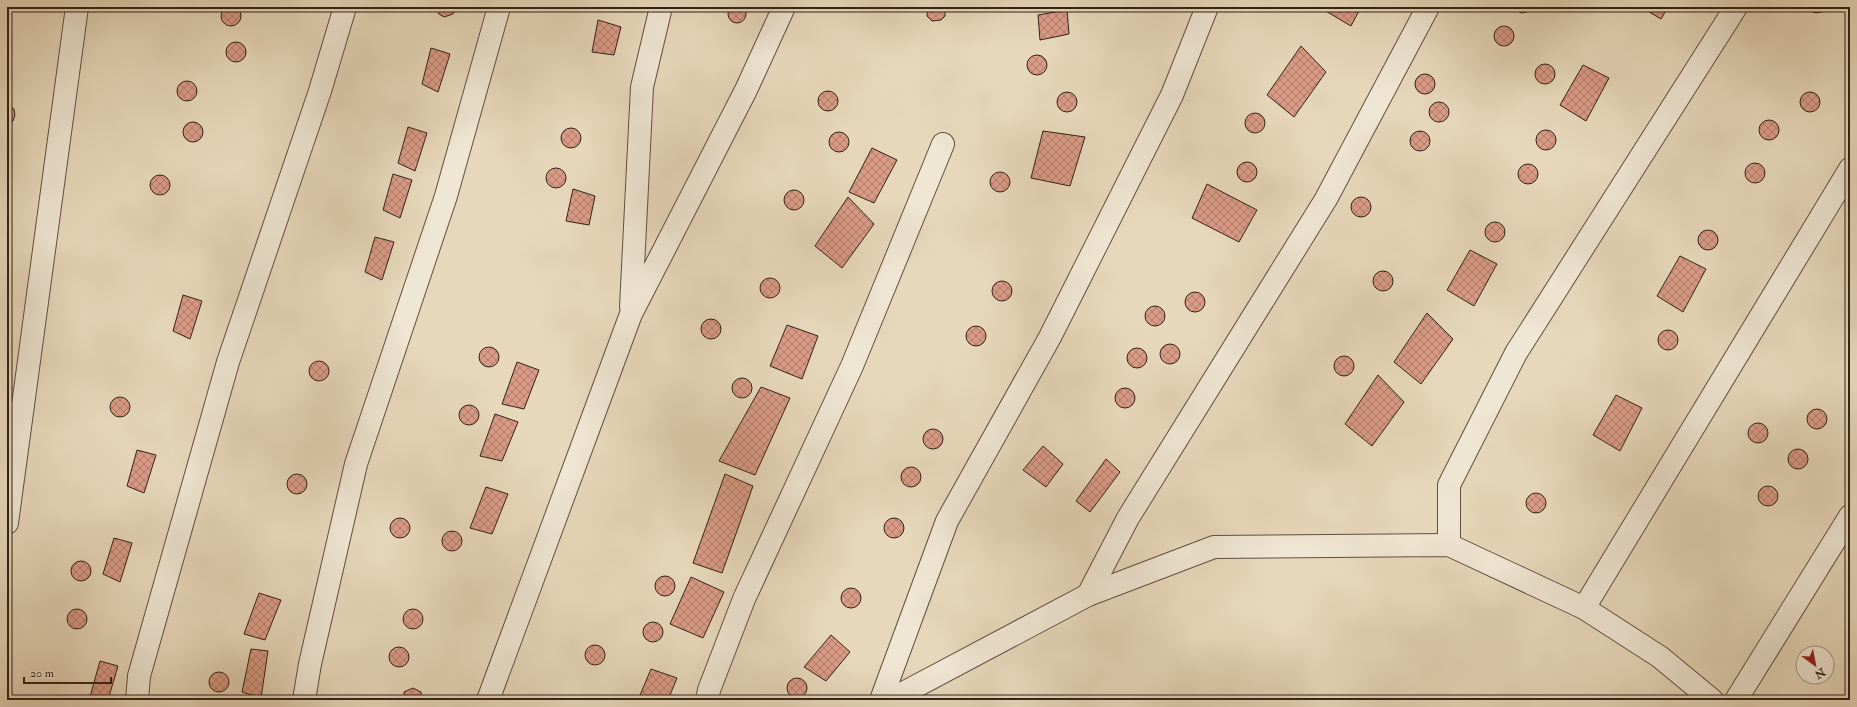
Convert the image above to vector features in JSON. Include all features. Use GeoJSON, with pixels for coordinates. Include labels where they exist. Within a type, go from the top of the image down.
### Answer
{"type":"FeatureCollection","features":[{"type":"Feature","properties":{"kind":"street"},"geometry":{"type":"LineString","coordinates":[[7,523],[77,7]]}},
{"type":"Feature","properties":{"kind":"street"},"geometry":{"type":"LineString","coordinates":[[137,700],[139,676],[228,362],[320,91],[345,7]]}},
{"type":"Feature","properties":{"kind":"street"},"geometry":{"type":"LineString","coordinates":[[304,700],[310,664],[356,464],[446,196],[499,7]]}},
{"type":"Feature","properties":{"kind":"street"},"geometry":{"type":"LineString","coordinates":[[630,314],[642,87],[661,7]]}},
{"type":"Feature","properties":{"kind":"street"},"geometry":{"type":"LineString","coordinates":[[488,700],[630,314],[746,90],[784,7]]}},
{"type":"Feature","properties":{"kind":"street"},"geometry":{"type":"LineString","coordinates":[[881,700],[947,521],[1050,337],[1172,95],[1207,7]]}},
{"type":"Feature","properties":{"kind":"street"},"geometry":{"type":"LineString","coordinates":[[1088,595],[1128,518],[1326,199],[1428,7]]}},
{"type":"Feature","properties":{"kind":"street"},"geometry":{"type":"LineString","coordinates":[[1449,545],[1449,485],[1516,352],[1736,7]]}},
{"type":"Feature","properties":{"kind":"street"},"geometry":{"type":"LineString","coordinates":[[707,700],[709,690],[744,599],[852,366],[943,144]]}},
{"type":"Feature","properties":{"kind":"street"},"geometry":{"type":"LineString","coordinates":[[1584,608],[1850,169]]}},
{"type":"Feature","properties":{"kind":"street"},"geometry":{"type":"LineString","coordinates":[[1736,700],[1850,516]]}},
{"type":"Feature","properties":{"kind":"street"},"geometry":{"type":"LineString","coordinates":[[890,700],[1088,595],[1214,547],[1449,545],[1584,608],[1660,657],[1712,700]]}},
{"type":"Feature","properties":{"kind":"building"},"geometry":{"type":"Polygon","coordinates":[[[737,5],[744,7],[746,14],[744,21],[737,23],[730,21],[728,14],[730,7],[737,5]]]}},
{"type":"Feature","properties":{"kind":"building"},"geometry":{"type":"Polygon","coordinates":[[[231,6],[238,9],[241,16],[238,23],[231,26],[224,23],[221,16],[224,9],[231,6]]]}},
{"type":"Feature","properties":{"kind":"building"},"geometry":{"type":"Polygon","coordinates":[[[436,7],[456,8],[453,14],[444,17],[439,14],[436,7]]]}},
{"type":"Feature","properties":{"kind":"building"},"geometry":{"type":"Polygon","coordinates":[[[928,7],[945,7],[945,16],[941,20],[932,21],[927,16],[928,7]]]}},
{"type":"Feature","properties":{"kind":"building"},"geometry":{"type":"Polygon","coordinates":[[[1325,7],[1361,7],[1351,26],[1324,10],[1325,7]]]}},
{"type":"Feature","properties":{"kind":"building"},"geometry":{"type":"Polygon","coordinates":[[[1513,7],[1531,7],[1527,12],[1521,13],[1513,7]]]}},
{"type":"Feature","properties":{"kind":"building"},"geometry":{"type":"Polygon","coordinates":[[[1641,7],[1668,7],[1661,19],[1641,7]]]}},
{"type":"Feature","properties":{"kind":"building"},"geometry":{"type":"Polygon","coordinates":[[[1808,7],[1827,7],[1822,12],[1816,13],[1810,11],[1808,7]]]}},
{"type":"Feature","properties":{"kind":"building"},"geometry":{"type":"Polygon","coordinates":[[[1067,10],[1069,34],[1040,40],[1038,15],[1067,10]]]}},
{"type":"Feature","properties":{"kind":"building"},"geometry":{"type":"Polygon","coordinates":[[[598,20],[621,27],[614,55],[592,52],[598,20]]]}},
{"type":"Feature","properties":{"kind":"building"},"geometry":{"type":"Polygon","coordinates":[[[1504,26],[1511,29],[1514,36],[1511,43],[1504,46],[1497,43],[1494,36],[1497,29],[1504,26]]]}},
{"type":"Feature","properties":{"kind":"building"},"geometry":{"type":"Polygon","coordinates":[[[236,42],[243,45],[246,52],[243,59],[236,62],[229,59],[226,52],[229,45],[236,42]]]}},
{"type":"Feature","properties":{"kind":"building"},"geometry":{"type":"Polygon","coordinates":[[[1301,46],[1326,72],[1294,117],[1267,95],[1301,46]]]}},
{"type":"Feature","properties":{"kind":"building"},"geometry":{"type":"Polygon","coordinates":[[[431,48],[450,54],[438,92],[422,84],[431,48]]]}},
{"type":"Feature","properties":{"kind":"building"},"geometry":{"type":"Polygon","coordinates":[[[1037,55],[1044,58],[1047,65],[1044,72],[1037,75],[1030,72],[1027,65],[1030,58],[1037,55]]]}},
{"type":"Feature","properties":{"kind":"building"},"geometry":{"type":"Polygon","coordinates":[[[1545,64],[1552,67],[1555,74],[1552,81],[1545,84],[1538,81],[1535,74],[1538,67],[1545,64]]]}},
{"type":"Feature","properties":{"kind":"building"},"geometry":{"type":"Polygon","coordinates":[[[1583,65],[1609,78],[1586,121],[1560,105],[1583,65]]]}},
{"type":"Feature","properties":{"kind":"building"},"geometry":{"type":"Polygon","coordinates":[[[1425,74],[1432,77],[1435,84],[1432,91],[1425,94],[1418,91],[1415,84],[1418,77],[1425,74]]]}},
{"type":"Feature","properties":{"kind":"building"},"geometry":{"type":"Polygon","coordinates":[[[187,81],[194,84],[197,91],[194,98],[187,101],[180,98],[177,91],[180,84],[187,81]]]}},
{"type":"Feature","properties":{"kind":"building"},"geometry":{"type":"Polygon","coordinates":[[[828,91],[835,94],[838,101],[835,108],[828,111],[821,108],[818,101],[821,94],[828,91]]]}},
{"type":"Feature","properties":{"kind":"building"},"geometry":{"type":"Polygon","coordinates":[[[1067,92],[1074,95],[1077,102],[1074,109],[1067,112],[1060,109],[1057,102],[1060,95],[1067,92]]]}},
{"type":"Feature","properties":{"kind":"building"},"geometry":{"type":"Polygon","coordinates":[[[1810,92],[1817,95],[1820,102],[1817,109],[1810,112],[1803,109],[1800,102],[1803,95],[1810,92]]]}},
{"type":"Feature","properties":{"kind":"building"},"geometry":{"type":"Polygon","coordinates":[[[1439,102],[1446,105],[1449,112],[1446,119],[1439,122],[1432,119],[1429,112],[1432,105],[1439,102]]]}},
{"type":"Feature","properties":{"kind":"building"},"geometry":{"type":"Polygon","coordinates":[[[7,105],[14,109],[15,115],[13,121],[7,124],[7,105]]]}},
{"type":"Feature","properties":{"kind":"building"},"geometry":{"type":"Polygon","coordinates":[[[1255,113],[1262,116],[1265,123],[1262,130],[1255,133],[1248,130],[1245,123],[1248,116],[1255,113]]]}},
{"type":"Feature","properties":{"kind":"building"},"geometry":{"type":"Polygon","coordinates":[[[1769,120],[1776,123],[1779,130],[1776,137],[1769,140],[1762,137],[1759,130],[1762,123],[1769,120]]]}},
{"type":"Feature","properties":{"kind":"building"},"geometry":{"type":"Polygon","coordinates":[[[193,122],[200,125],[203,132],[200,139],[193,142],[186,139],[183,132],[186,125],[193,122]]]}},
{"type":"Feature","properties":{"kind":"building"},"geometry":{"type":"Polygon","coordinates":[[[408,127],[427,133],[415,171],[398,163],[408,127]]]}},
{"type":"Feature","properties":{"kind":"building"},"geometry":{"type":"Polygon","coordinates":[[[571,128],[578,131],[581,138],[578,145],[571,148],[564,145],[561,138],[564,131],[571,128]]]}},
{"type":"Feature","properties":{"kind":"building"},"geometry":{"type":"Polygon","coordinates":[[[1546,130],[1553,133],[1556,140],[1553,147],[1546,150],[1539,147],[1536,140],[1539,133],[1546,130]]]}},
{"type":"Feature","properties":{"kind":"building"},"geometry":{"type":"Polygon","coordinates":[[[1043,131],[1085,137],[1070,186],[1031,178],[1043,131]]]}},
{"type":"Feature","properties":{"kind":"building"},"geometry":{"type":"Polygon","coordinates":[[[1420,131],[1427,134],[1430,141],[1427,148],[1420,151],[1413,148],[1410,141],[1413,134],[1420,131]]]}},
{"type":"Feature","properties":{"kind":"building"},"geometry":{"type":"Polygon","coordinates":[[[839,132],[846,135],[849,142],[846,149],[839,152],[832,149],[829,142],[832,135],[839,132]]]}},
{"type":"Feature","properties":{"kind":"building"},"geometry":{"type":"Polygon","coordinates":[[[872,148],[897,160],[874,203],[849,192],[872,148]]]}},
{"type":"Feature","properties":{"kind":"building"},"geometry":{"type":"Polygon","coordinates":[[[1247,162],[1254,165],[1257,172],[1254,179],[1247,182],[1240,179],[1237,172],[1240,165],[1247,162]]]}},
{"type":"Feature","properties":{"kind":"building"},"geometry":{"type":"Polygon","coordinates":[[[1755,163],[1762,166],[1765,173],[1762,180],[1755,183],[1748,180],[1745,173],[1748,166],[1755,163]]]}},
{"type":"Feature","properties":{"kind":"building"},"geometry":{"type":"Polygon","coordinates":[[[1528,164],[1535,167],[1538,174],[1535,181],[1528,184],[1521,181],[1518,174],[1521,167],[1528,164]]]}},
{"type":"Feature","properties":{"kind":"building"},"geometry":{"type":"Polygon","coordinates":[[[556,168],[563,171],[566,178],[563,185],[556,188],[549,185],[546,178],[549,171],[556,168]]]}},
{"type":"Feature","properties":{"kind":"building"},"geometry":{"type":"Polygon","coordinates":[[[1000,172],[1007,175],[1010,182],[1007,189],[1000,192],[993,189],[990,182],[993,175],[1000,172]]]}},
{"type":"Feature","properties":{"kind":"building"},"geometry":{"type":"Polygon","coordinates":[[[393,174],[412,180],[400,218],[383,210],[393,174]]]}},
{"type":"Feature","properties":{"kind":"building"},"geometry":{"type":"Polygon","coordinates":[[[160,175],[167,178],[170,185],[167,192],[160,195],[153,192],[150,185],[153,178],[160,175]]]}},
{"type":"Feature","properties":{"kind":"building"},"geometry":{"type":"Polygon","coordinates":[[[1207,184],[1257,210],[1239,242],[1192,218],[1207,184]]]}},
{"type":"Feature","properties":{"kind":"building"},"geometry":{"type":"Polygon","coordinates":[[[573,189],[595,196],[589,225],[566,221],[573,189]]]}},
{"type":"Feature","properties":{"kind":"building"},"geometry":{"type":"Polygon","coordinates":[[[794,190],[801,193],[804,200],[801,207],[794,210],[787,207],[784,200],[787,193],[794,190]]]}},
{"type":"Feature","properties":{"kind":"building"},"geometry":{"type":"Polygon","coordinates":[[[848,197],[874,224],[842,268],[815,246],[848,197]]]}},
{"type":"Feature","properties":{"kind":"building"},"geometry":{"type":"Polygon","coordinates":[[[1361,197],[1368,200],[1371,207],[1368,214],[1361,217],[1354,214],[1351,207],[1354,200],[1361,197]]]}},
{"type":"Feature","properties":{"kind":"building"},"geometry":{"type":"Polygon","coordinates":[[[1495,222],[1502,225],[1505,232],[1502,239],[1495,242],[1488,239],[1485,232],[1488,225],[1495,222]]]}},
{"type":"Feature","properties":{"kind":"building"},"geometry":{"type":"Polygon","coordinates":[[[1708,230],[1715,233],[1718,240],[1715,247],[1708,250],[1701,247],[1698,240],[1701,233],[1708,230]]]}},
{"type":"Feature","properties":{"kind":"building"},"geometry":{"type":"Polygon","coordinates":[[[375,237],[394,242],[382,280],[365,272],[375,237]]]}},
{"type":"Feature","properties":{"kind":"building"},"geometry":{"type":"Polygon","coordinates":[[[1470,250],[1497,264],[1474,306],[1447,290],[1470,250]]]}},
{"type":"Feature","properties":{"kind":"building"},"geometry":{"type":"Polygon","coordinates":[[[1680,256],[1706,269],[1683,312],[1657,296],[1680,256]]]}},
{"type":"Feature","properties":{"kind":"building"},"geometry":{"type":"Polygon","coordinates":[[[1383,271],[1390,274],[1393,281],[1390,288],[1383,291],[1376,288],[1373,281],[1376,274],[1383,271]]]}},
{"type":"Feature","properties":{"kind":"building"},"geometry":{"type":"Polygon","coordinates":[[[770,278],[777,281],[780,288],[777,295],[770,298],[763,295],[760,288],[763,281],[770,278]]]}},
{"type":"Feature","properties":{"kind":"building"},"geometry":{"type":"Polygon","coordinates":[[[1002,281],[1009,284],[1012,291],[1009,298],[1002,301],[995,298],[992,291],[995,284],[1002,281]]]}},
{"type":"Feature","properties":{"kind":"building"},"geometry":{"type":"Polygon","coordinates":[[[1195,292],[1202,295],[1205,302],[1202,309],[1195,312],[1188,309],[1185,302],[1188,295],[1195,292]]]}},
{"type":"Feature","properties":{"kind":"building"},"geometry":{"type":"Polygon","coordinates":[[[183,295],[202,301],[190,339],[173,331],[183,295]]]}},
{"type":"Feature","properties":{"kind":"building"},"geometry":{"type":"Polygon","coordinates":[[[1155,306],[1162,309],[1165,316],[1162,323],[1155,326],[1148,323],[1145,316],[1148,309],[1155,306]]]}},
{"type":"Feature","properties":{"kind":"building"},"geometry":{"type":"Polygon","coordinates":[[[1427,313],[1453,339],[1421,384],[1394,362],[1427,313]]]}},
{"type":"Feature","properties":{"kind":"building"},"geometry":{"type":"Polygon","coordinates":[[[711,319],[718,322],[721,329],[718,336],[711,339],[704,336],[701,329],[704,322],[711,319]]]}},
{"type":"Feature","properties":{"kind":"building"},"geometry":{"type":"Polygon","coordinates":[[[787,325],[818,336],[802,379],[770,366],[787,325]]]}},
{"type":"Feature","properties":{"kind":"building"},"geometry":{"type":"Polygon","coordinates":[[[976,326],[983,329],[986,336],[983,343],[976,346],[969,343],[966,336],[969,329],[976,326]]]}},
{"type":"Feature","properties":{"kind":"building"},"geometry":{"type":"Polygon","coordinates":[[[1668,330],[1675,333],[1678,340],[1675,347],[1668,350],[1661,347],[1658,340],[1661,333],[1668,330]]]}},
{"type":"Feature","properties":{"kind":"building"},"geometry":{"type":"Polygon","coordinates":[[[1170,344],[1177,347],[1180,354],[1177,361],[1170,364],[1163,361],[1160,354],[1163,347],[1170,344]]]}},
{"type":"Feature","properties":{"kind":"building"},"geometry":{"type":"Polygon","coordinates":[[[489,347],[496,350],[499,357],[496,364],[489,367],[482,364],[479,357],[482,350],[489,347]]]}},
{"type":"Feature","properties":{"kind":"building"},"geometry":{"type":"Polygon","coordinates":[[[1137,348],[1144,351],[1147,358],[1144,365],[1137,368],[1130,365],[1127,358],[1130,351],[1137,348]]]}},
{"type":"Feature","properties":{"kind":"building"},"geometry":{"type":"Polygon","coordinates":[[[1344,356],[1351,359],[1354,366],[1351,373],[1344,376],[1337,373],[1334,366],[1337,359],[1344,356]]]}},
{"type":"Feature","properties":{"kind":"building"},"geometry":{"type":"Polygon","coordinates":[[[319,361],[326,364],[329,371],[326,378],[319,381],[312,378],[309,371],[312,364],[319,361]]]}},
{"type":"Feature","properties":{"kind":"building"},"geometry":{"type":"Polygon","coordinates":[[[517,362],[539,370],[524,409],[502,404],[517,362]]]}},
{"type":"Feature","properties":{"kind":"building"},"geometry":{"type":"Polygon","coordinates":[[[1378,375],[1404,402],[1372,446],[1345,424],[1378,375]]]}},
{"type":"Feature","properties":{"kind":"building"},"geometry":{"type":"Polygon","coordinates":[[[742,378],[749,381],[752,388],[749,395],[742,398],[735,395],[732,388],[735,381],[742,378]]]}},
{"type":"Feature","properties":{"kind":"building"},"geometry":{"type":"Polygon","coordinates":[[[761,387],[790,398],[755,475],[719,461],[761,387]]]}},
{"type":"Feature","properties":{"kind":"building"},"geometry":{"type":"Polygon","coordinates":[[[1125,388],[1132,391],[1135,398],[1132,405],[1125,408],[1118,405],[1115,398],[1118,391],[1125,388]]]}},
{"type":"Feature","properties":{"kind":"building"},"geometry":{"type":"Polygon","coordinates":[[[1616,395],[1642,408],[1620,451],[1593,435],[1616,395]]]}},
{"type":"Feature","properties":{"kind":"building"},"geometry":{"type":"Polygon","coordinates":[[[120,397],[127,400],[130,407],[127,414],[120,417],[113,414],[110,407],[113,400],[120,397]]]}},
{"type":"Feature","properties":{"kind":"building"},"geometry":{"type":"Polygon","coordinates":[[[469,405],[476,408],[479,415],[476,422],[469,425],[462,422],[459,415],[462,408],[469,405]]]}},
{"type":"Feature","properties":{"kind":"building"},"geometry":{"type":"Polygon","coordinates":[[[1817,409],[1824,412],[1827,419],[1824,426],[1817,429],[1810,426],[1807,419],[1810,412],[1817,409]]]}},
{"type":"Feature","properties":{"kind":"building"},"geometry":{"type":"Polygon","coordinates":[[[495,414],[518,422],[502,461],[480,456],[495,414]]]}},
{"type":"Feature","properties":{"kind":"building"},"geometry":{"type":"Polygon","coordinates":[[[1758,423],[1765,426],[1768,433],[1765,440],[1758,443],[1751,440],[1748,433],[1751,426],[1758,423]]]}},
{"type":"Feature","properties":{"kind":"building"},"geometry":{"type":"Polygon","coordinates":[[[933,429],[940,432],[943,439],[940,446],[933,449],[926,446],[923,439],[926,432],[933,429]]]}},
{"type":"Feature","properties":{"kind":"building"},"geometry":{"type":"Polygon","coordinates":[[[1043,446],[1063,464],[1046,487],[1023,470],[1043,446]]]}},
{"type":"Feature","properties":{"kind":"building"},"geometry":{"type":"Polygon","coordinates":[[[1798,449],[1805,452],[1808,459],[1805,466],[1798,469],[1791,466],[1788,459],[1791,452],[1798,449]]]}},
{"type":"Feature","properties":{"kind":"building"},"geometry":{"type":"Polygon","coordinates":[[[137,450],[156,455],[144,493],[127,486],[137,450]]]}},
{"type":"Feature","properties":{"kind":"building"},"geometry":{"type":"Polygon","coordinates":[[[1106,459],[1120,472],[1090,512],[1076,501],[1106,459]]]}},
{"type":"Feature","properties":{"kind":"building"},"geometry":{"type":"Polygon","coordinates":[[[911,467],[918,470],[921,477],[918,484],[911,487],[904,484],[901,477],[904,470],[911,467]]]}},
{"type":"Feature","properties":{"kind":"building"},"geometry":{"type":"Polygon","coordinates":[[[297,474],[304,477],[307,484],[304,491],[297,494],[290,491],[287,484],[290,477],[297,474]]]}},
{"type":"Feature","properties":{"kind":"building"},"geometry":{"type":"Polygon","coordinates":[[[725,474],[753,486],[722,573],[693,563],[725,474]]]}},
{"type":"Feature","properties":{"kind":"building"},"geometry":{"type":"Polygon","coordinates":[[[1768,486],[1775,489],[1778,496],[1775,503],[1768,506],[1761,503],[1758,496],[1761,489],[1768,486]]]}},
{"type":"Feature","properties":{"kind":"building"},"geometry":{"type":"Polygon","coordinates":[[[486,487],[508,494],[492,534],[470,528],[486,487]]]}},
{"type":"Feature","properties":{"kind":"building"},"geometry":{"type":"Polygon","coordinates":[[[1536,493],[1543,496],[1546,503],[1543,510],[1536,513],[1529,510],[1526,503],[1529,496],[1536,493]]]}},
{"type":"Feature","properties":{"kind":"building"},"geometry":{"type":"Polygon","coordinates":[[[400,518],[407,521],[410,528],[407,535],[400,538],[393,535],[390,528],[393,521],[400,518]]]}},
{"type":"Feature","properties":{"kind":"building"},"geometry":{"type":"Polygon","coordinates":[[[894,518],[901,521],[904,528],[901,535],[894,538],[887,535],[884,528],[887,521],[894,518]]]}},
{"type":"Feature","properties":{"kind":"building"},"geometry":{"type":"Polygon","coordinates":[[[452,531],[459,534],[462,541],[459,548],[452,551],[445,548],[442,541],[445,534],[452,531]]]}},
{"type":"Feature","properties":{"kind":"building"},"geometry":{"type":"Polygon","coordinates":[[[114,538],[132,543],[120,582],[103,574],[114,538]]]}},
{"type":"Feature","properties":{"kind":"building"},"geometry":{"type":"Polygon","coordinates":[[[81,561],[88,564],[91,571],[88,578],[81,581],[74,578],[71,571],[74,564],[81,561]]]}},
{"type":"Feature","properties":{"kind":"building"},"geometry":{"type":"Polygon","coordinates":[[[665,576],[672,579],[675,586],[672,593],[665,596],[658,593],[655,586],[658,579],[665,576]]]}},
{"type":"Feature","properties":{"kind":"building"},"geometry":{"type":"Polygon","coordinates":[[[691,577],[724,592],[703,638],[670,624],[691,577]]]}},
{"type":"Feature","properties":{"kind":"building"},"geometry":{"type":"Polygon","coordinates":[[[851,588],[858,591],[861,598],[858,605],[851,608],[844,605],[841,598],[844,591],[851,588]]]}},
{"type":"Feature","properties":{"kind":"building"},"geometry":{"type":"Polygon","coordinates":[[[259,593],[281,600],[265,640],[244,634],[259,593]]]}},
{"type":"Feature","properties":{"kind":"building"},"geometry":{"type":"Polygon","coordinates":[[[77,609],[84,612],[87,619],[84,626],[77,629],[70,626],[67,619],[70,612],[77,609]]]}},
{"type":"Feature","properties":{"kind":"building"},"geometry":{"type":"Polygon","coordinates":[[[413,609],[420,612],[423,619],[420,626],[413,629],[406,626],[403,619],[406,612],[413,609]]]}},
{"type":"Feature","properties":{"kind":"building"},"geometry":{"type":"Polygon","coordinates":[[[653,622],[660,625],[663,632],[660,639],[653,642],[646,639],[643,632],[646,625],[653,622]]]}},
{"type":"Feature","properties":{"kind":"building"},"geometry":{"type":"Polygon","coordinates":[[[831,635],[850,652],[826,681],[804,667],[831,635]]]}},
{"type":"Feature","properties":{"kind":"building"},"geometry":{"type":"Polygon","coordinates":[[[595,645],[602,648],[605,655],[602,662],[595,665],[588,662],[585,655],[588,648],[595,645]]]}},
{"type":"Feature","properties":{"kind":"building"},"geometry":{"type":"Polygon","coordinates":[[[399,647],[406,650],[409,657],[406,664],[399,667],[392,664],[389,657],[392,650],[399,647]]]}},
{"type":"Feature","properties":{"kind":"building"},"geometry":{"type":"Polygon","coordinates":[[[251,649],[268,651],[261,698],[242,692],[251,649]]]}},
{"type":"Feature","properties":{"kind":"building"},"geometry":{"type":"Polygon","coordinates":[[[100,661],[118,666],[108,700],[97,700],[90,697],[100,661]]]}},
{"type":"Feature","properties":{"kind":"building"},"geometry":{"type":"Polygon","coordinates":[[[651,669],[677,678],[668,700],[638,700],[651,669]]]}},
{"type":"Feature","properties":{"kind":"building"},"geometry":{"type":"Polygon","coordinates":[[[219,672],[226,675],[229,682],[226,689],[219,692],[212,689],[209,682],[212,675],[219,672]]]}},
{"type":"Feature","properties":{"kind":"building"},"geometry":{"type":"Polygon","coordinates":[[[797,678],[804,681],[807,688],[804,695],[797,698],[790,695],[787,688],[790,681],[797,678]]]}},
{"type":"Feature","properties":{"kind":"building"},"geometry":{"type":"Polygon","coordinates":[[[413,688],[421,692],[422,700],[404,700],[404,692],[413,688]]]}}]}
